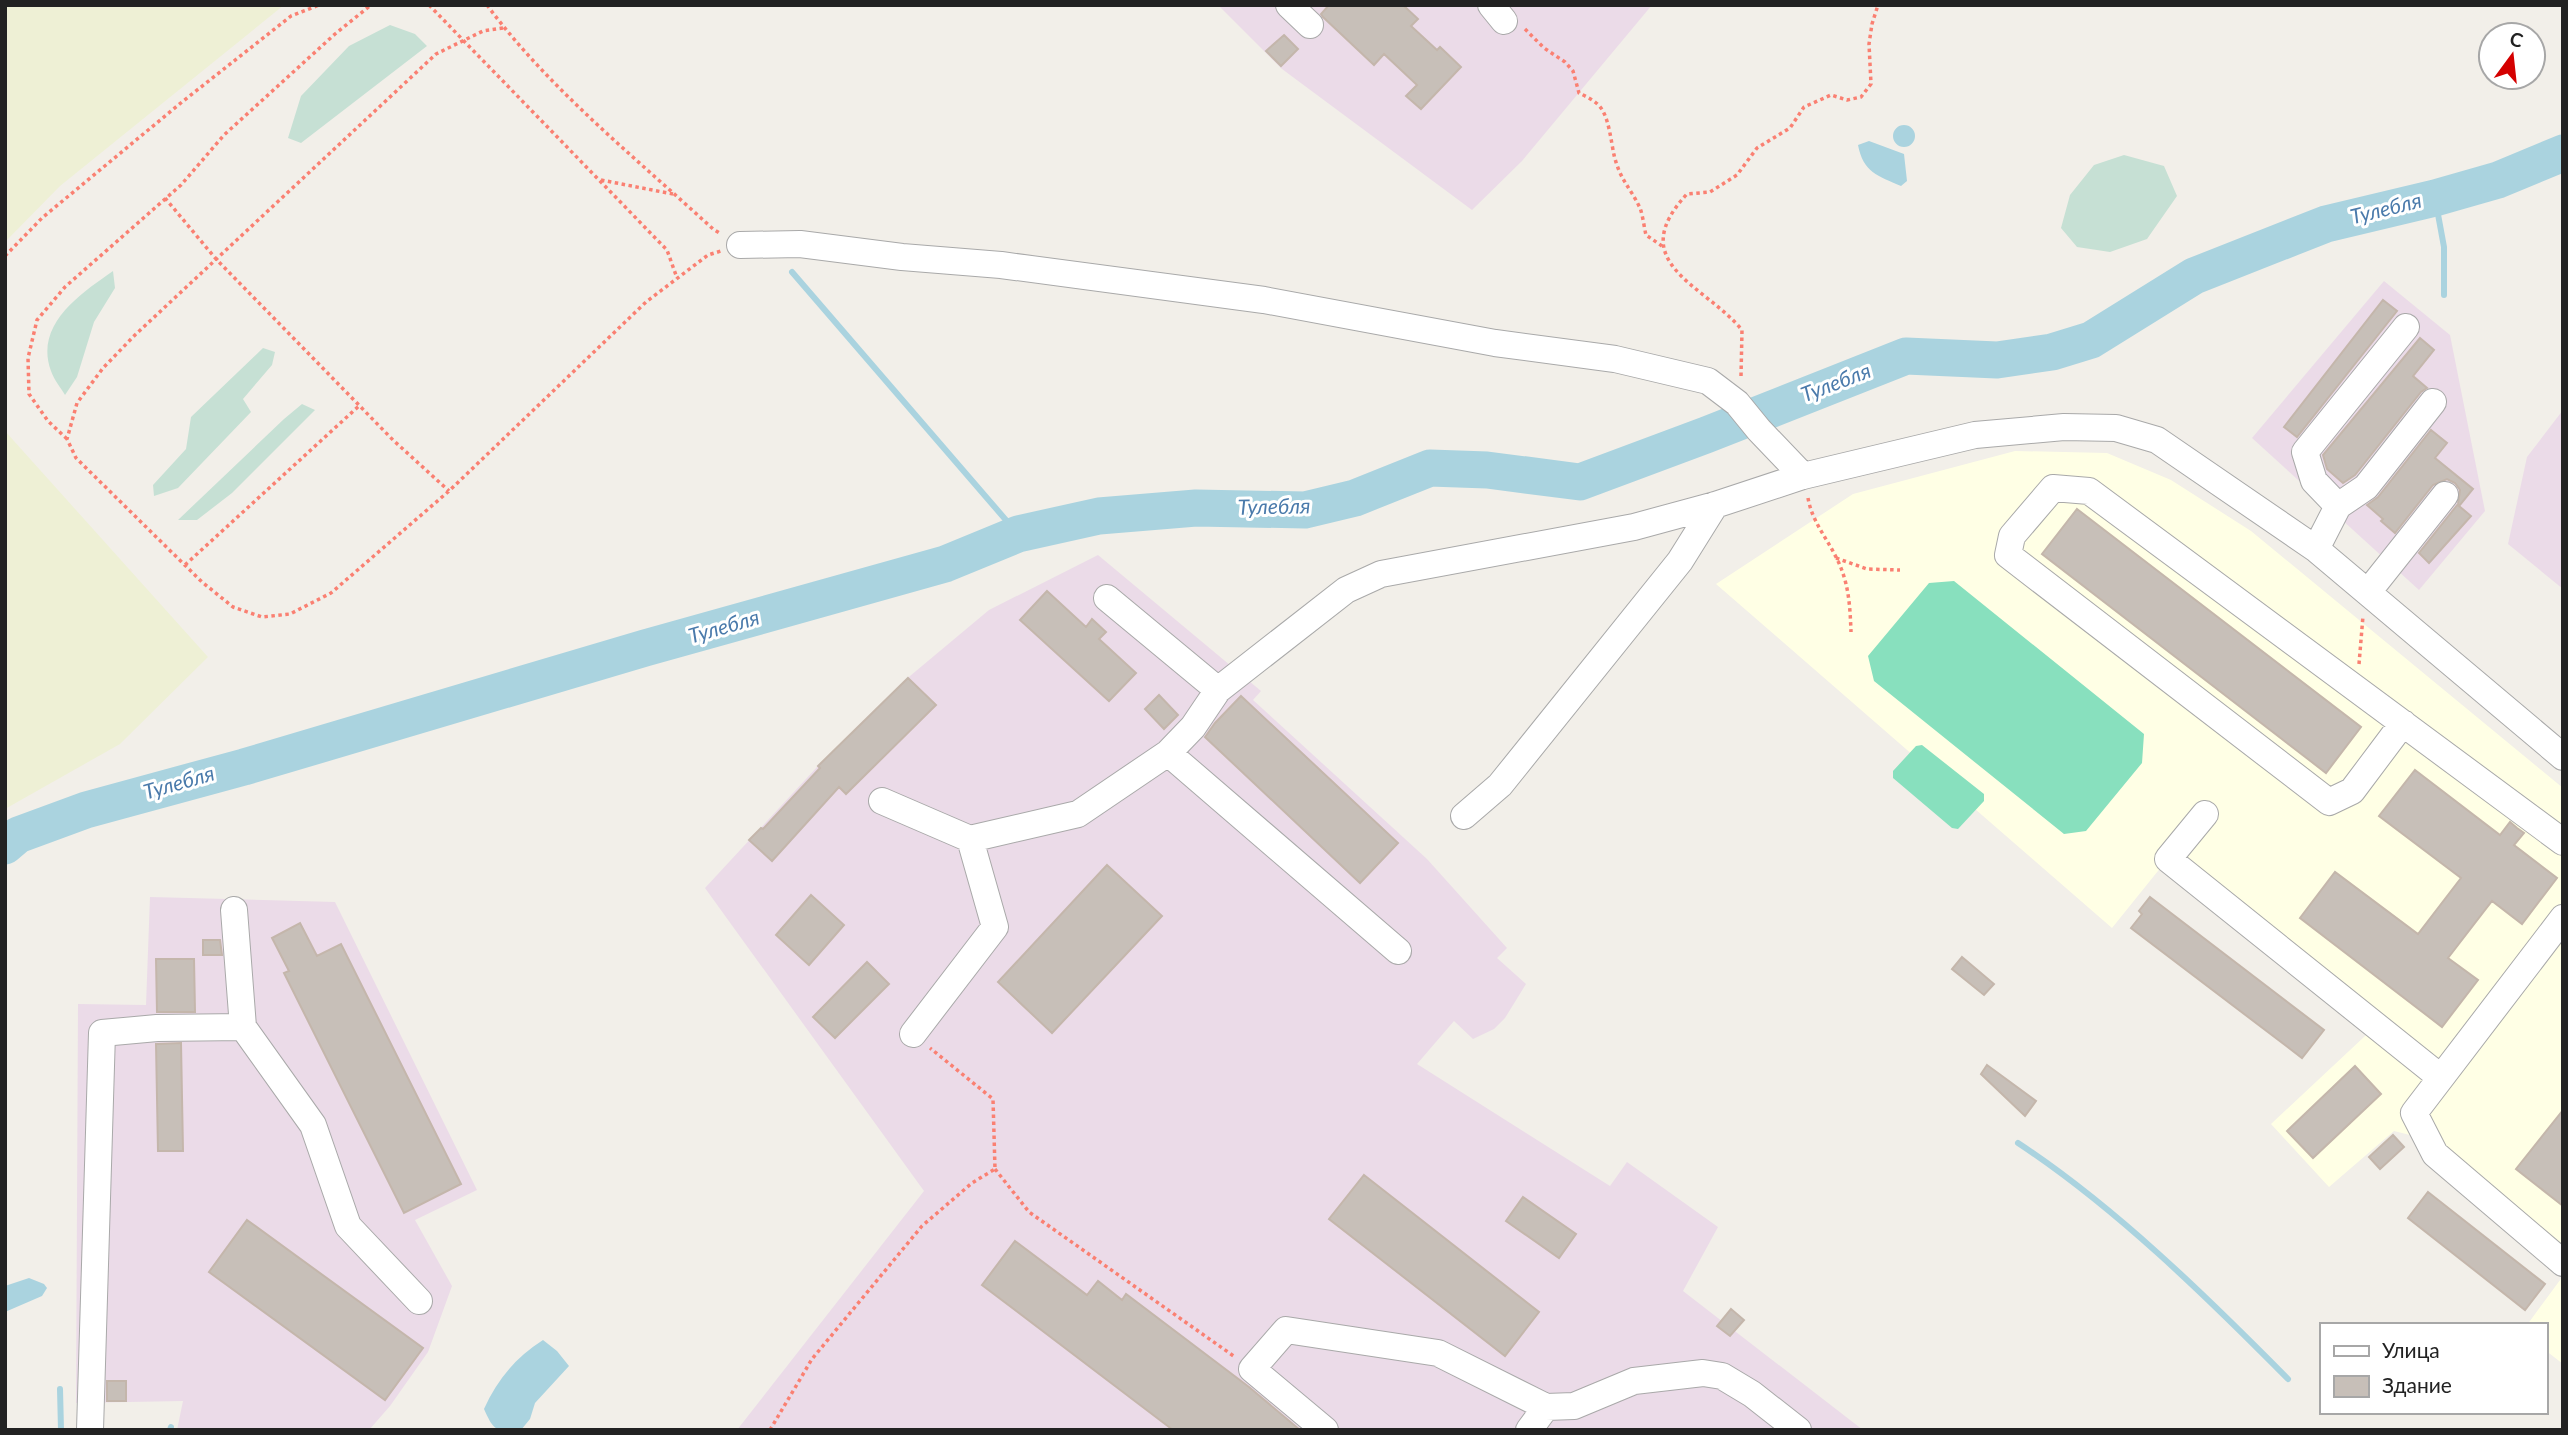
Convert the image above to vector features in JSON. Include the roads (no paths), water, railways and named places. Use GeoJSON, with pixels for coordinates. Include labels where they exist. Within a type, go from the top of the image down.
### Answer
{"type":"FeatureCollection","features":[{"type":"Feature","properties":{"kind":"street"},"geometry":{"type":"LineString","coordinates":[[1289,5],[1310,25]]}},
{"type":"Feature","properties":{"kind":"street"},"geometry":{"type":"LineString","coordinates":[[740,246],[800,244],[902,257],[1001,265],[1264,300],[1495,343],[1615,359],[1708,382],[1737,402],[1759,430],[1803,475]]}},
{"type":"Feature","properties":{"kind":"street"},"geometry":{"type":"LineString","coordinates":[[2338,506],[2314,481],[2305,452],[2406,327]]}},
{"type":"Feature","properties":{"kind":"street"},"geometry":{"type":"LineString","coordinates":[[2316,549],[2338,506],[2366,487],[2433,402]]}},
{"type":"Feature","properties":{"kind":"street"},"geometry":{"type":"LineString","coordinates":[[882,801],[970,839],[1077,814],[1168,753],[1192,727],[1218,690],[1346,590],[1381,573],[1634,527],[1715,505],[1803,475],[1975,435],[2064,427],[2116,428],[2157,440],[2316,549],[2563,757]]}},
{"type":"Feature","properties":{"kind":"street"},"geometry":{"type":"LineString","coordinates":[[2403,723],[2352,791],[2329,802],[2008,555],[2012,536],[2053,488],[2089,491],[2403,723],[2563,842]]}},
{"type":"Feature","properties":{"kind":"street"},"geometry":{"type":"LineString","coordinates":[[2368,592],[2445,495]]}},
{"type":"Feature","properties":{"kind":"street"},"geometry":{"type":"LineString","coordinates":[[1464,816],[1500,785],[1680,561],[1715,505]]}},
{"type":"Feature","properties":{"kind":"street"},"geometry":{"type":"LineString","coordinates":[[1107,598],[1218,690]]}},
{"type":"Feature","properties":{"kind":"street"},"geometry":{"type":"LineString","coordinates":[[1168,753],[1398,951]]}},
{"type":"Feature","properties":{"kind":"street"},"geometry":{"type":"LineString","coordinates":[[2205,814],[2168,859],[2440,1077]]}},
{"type":"Feature","properties":{"kind":"street"},"geometry":{"type":"LineString","coordinates":[[913,1034],[995,927],[970,839]]}},
{"type":"Feature","properties":{"kind":"street"},"geometry":{"type":"LineString","coordinates":[[234,910],[243,1027],[313,1125],[348,1226],[419,1301]]}},
{"type":"Feature","properties":{"kind":"street"},"geometry":{"type":"LineString","coordinates":[[2563,918],[2414,1113],[2435,1154],[2563,1263]]}},
{"type":"Feature","properties":{"kind":"street"},"geometry":{"type":"LineString","coordinates":[[90,1430],[102,1033],[157,1028],[243,1027]]}},
{"type":"Feature","properties":{"kind":"street"},"geometry":{"type":"LineString","coordinates":[[1325,1430],[1252,1369],[1286,1330],[1438,1353],[1546,1407],[1574,1406],[1634,1381],[1703,1373],[1722,1376],[1752,1394],[1798,1430]]}},
{"type":"Feature","properties":{"kind":"street"},"geometry":{"type":"LineString","coordinates":[[1529,1430],[1546,1407]]}},
{"type":"Feature","properties":{"kind":"water"},"geometry":{"type":"Polygon","coordinates":[[[1904,125],[1912,128],[1915,136],[1912,144],[1904,147],[1896,144],[1893,136],[1896,128],[1904,125]]]}},
{"type":"Feature","properties":{"kind":"water"},"geometry":{"type":"Polygon","coordinates":[[[1869,141],[1904,154],[1907,181],[1901,186],[1879,176],[1868,167],[1858,145],[1869,141]]]}},
{"type":"Feature","properties":{"kind":"water"},"geometry":{"type":"Polygon","coordinates":[[[29,1278],[47,1288],[42,1296],[5,1312],[5,1286],[29,1278]]]}},
{"type":"Feature","properties":{"kind":"water"},"geometry":{"type":"Polygon","coordinates":[[[543,1340],[557,1351],[569,1366],[535,1403],[530,1419],[521,1430],[497,1428],[484,1409],[489,1398],[516,1362],[543,1340]]]}},
{"type":"Feature","properties":{"kind":"waterway","name":"Тулебля"},"geometry":{"type":"LineString","coordinates":[[5,846],[18,835],[86,810],[244,767],[645,648],[945,564],[1018,534],[1099,516],[1196,508],[1305,510],[1355,498],[1430,468],[1487,470],[1580,482],[1906,356],[1997,360],[2052,352],[2091,340],[2194,276],[2326,224],[2498,180],[2563,153]]}},
{"type":"Feature","properties":{"kind":"waterway"},"geometry":{"type":"LineString","coordinates":[[2435,198],[2444,247],[2444,295]]}},
{"type":"Feature","properties":{"kind":"waterway"},"geometry":{"type":"LineString","coordinates":[[792,272],[1018,534]]}},
{"type":"Feature","properties":{"kind":"waterway"},"geometry":{"type":"LineString","coordinates":[[2018,1143],[2089,1195],[2159,1254],[2288,1379]]}},
{"type":"Feature","properties":{"kind":"waterway"},"geometry":{"type":"LineString","coordinates":[[60,1389],[61,1430]]}}]}
